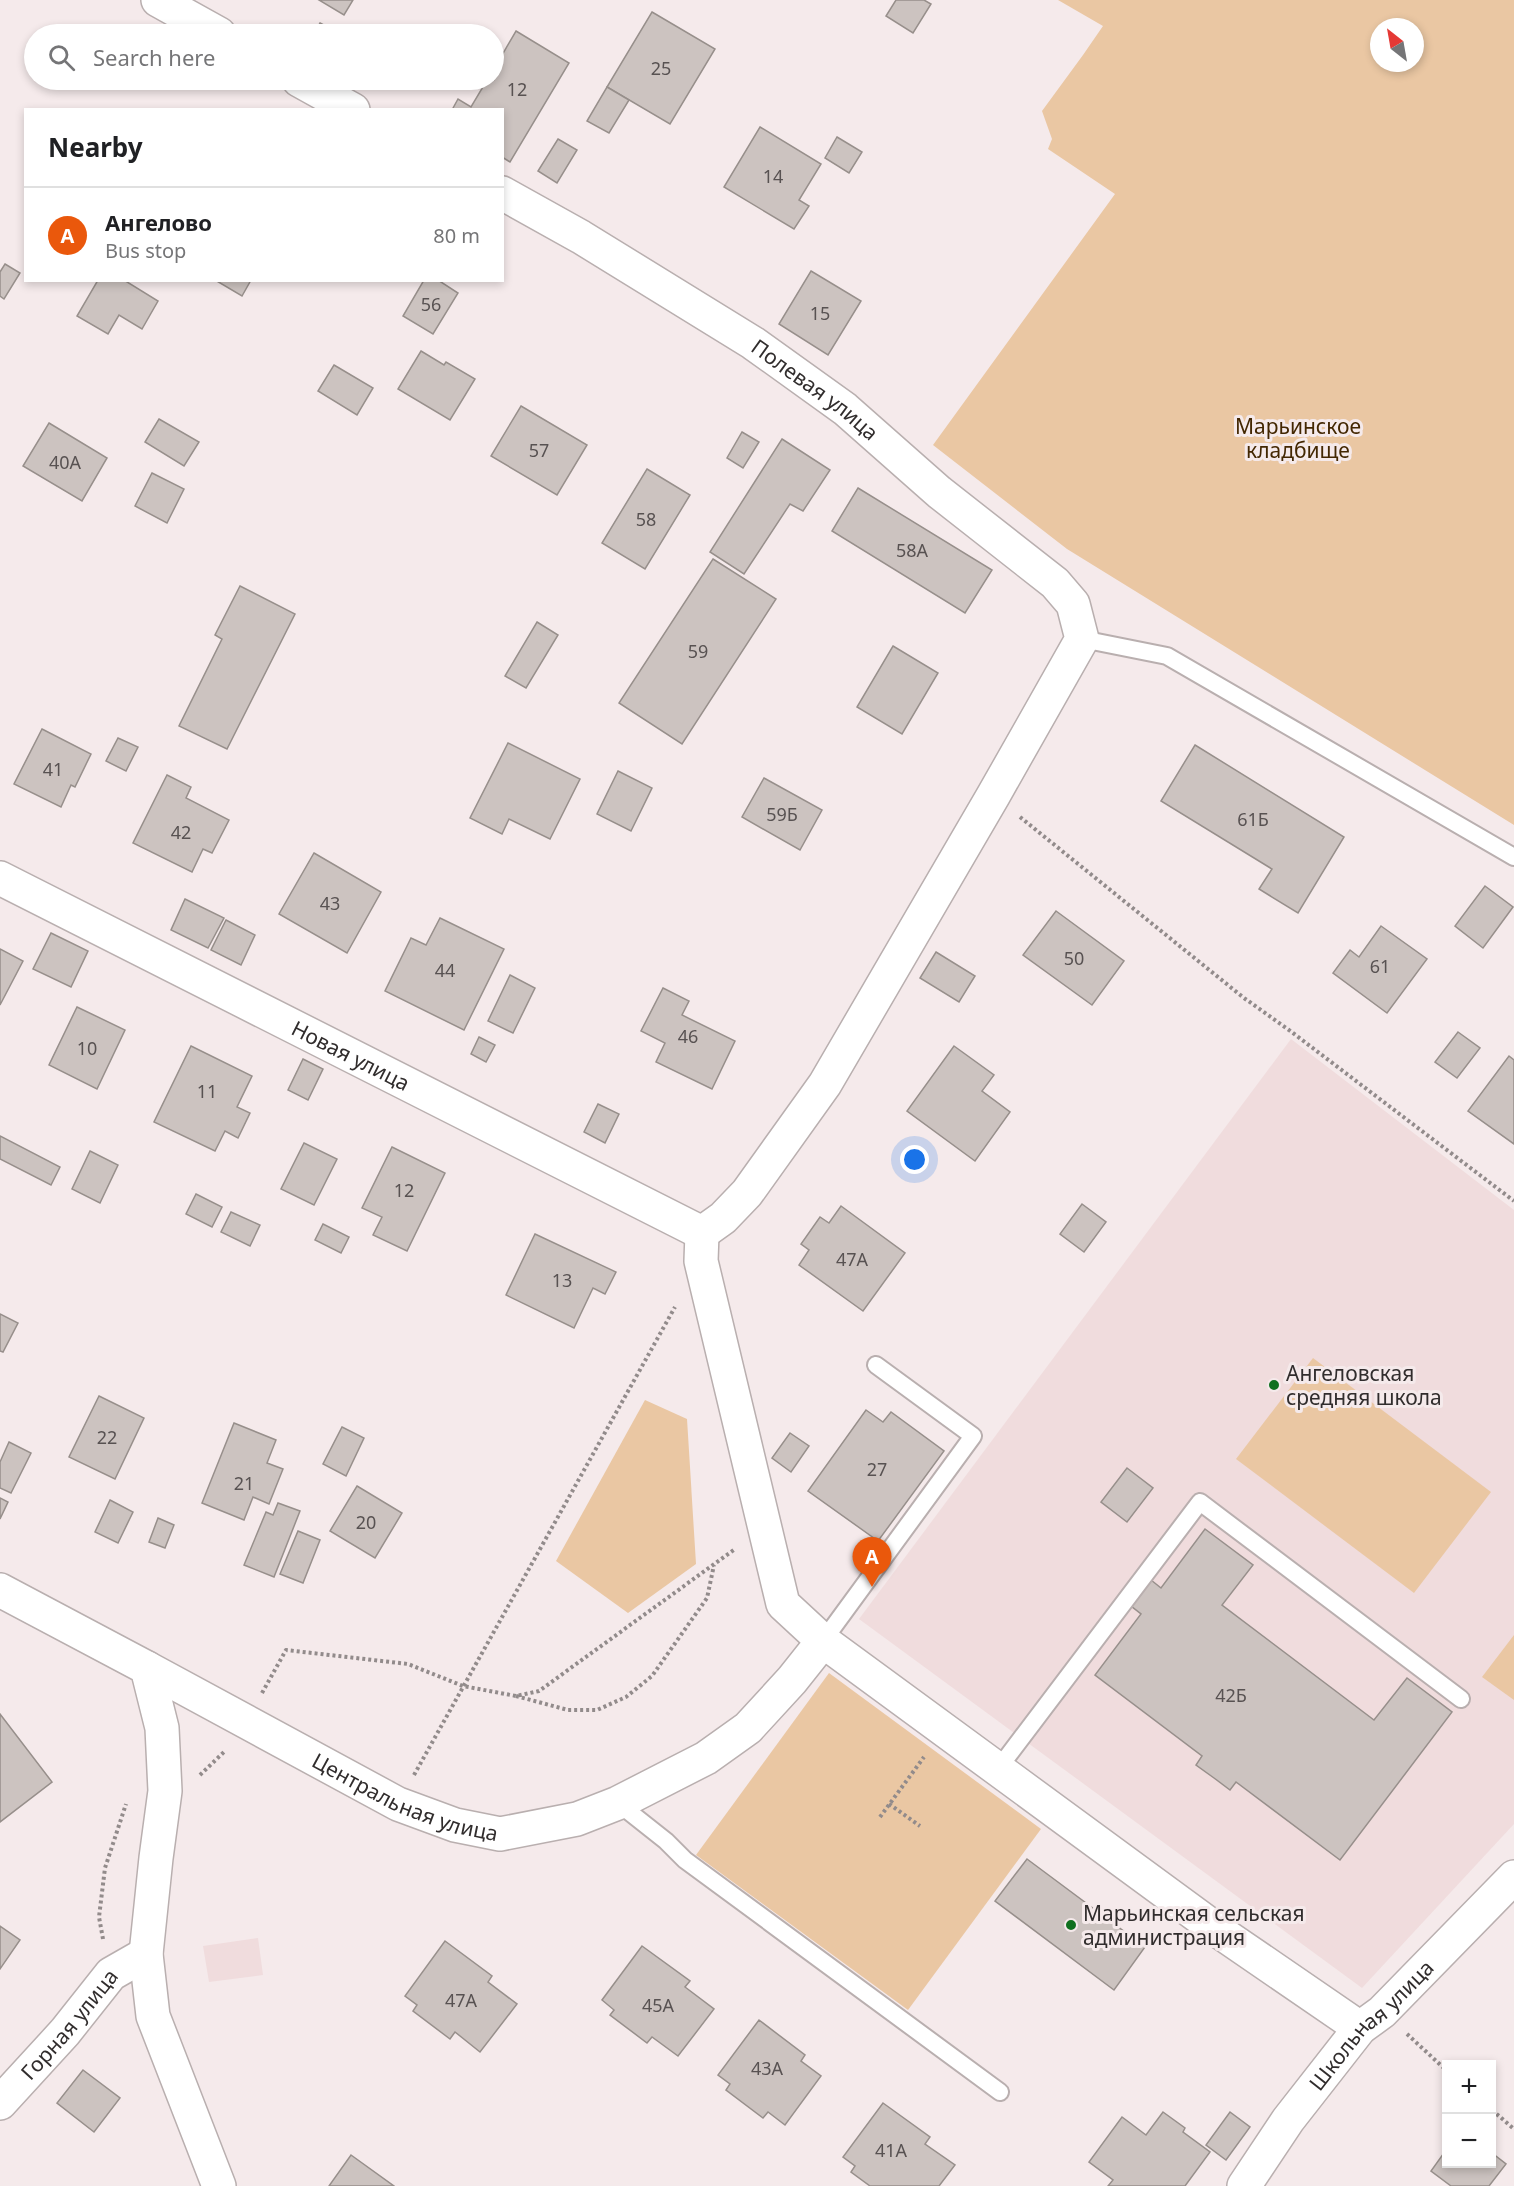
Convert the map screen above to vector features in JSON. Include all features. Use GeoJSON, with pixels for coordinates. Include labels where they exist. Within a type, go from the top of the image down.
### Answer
{"type":"FeatureCollection","features":[{"type":"Feature","properties":{"kind":"street"},"geometry":{"type":"LineString","coordinates":[[158,0],[201,24]]}},
{"type":"Feature","properties":{"kind":"street"},"geometry":{"type":"LineString","coordinates":[[317,90],[349,108]]}},
{"type":"Feature","properties":{"kind":"street","name":"Полевая улица"},"geometry":{"type":"LineString","coordinates":[[504,194],[581,237],[753,343],[845,409],[939,492],[1054,583],[1073,604],[1082,639]]}},
{"type":"Feature","properties":{"kind":"street"},"geometry":{"type":"LineString","coordinates":[[1082,639],[825,1084],[747,1193],[723,1218],[701,1247],[783,1604],[823,1641],[1217,1930],[1371,2020]]}},
{"type":"Feature","properties":{"kind":"street","name":"Новая улица"},"geometry":{"type":"LineString","coordinates":[[0,878],[701,1247]]}},
{"type":"Feature","properties":{"kind":"street","name":"Центральная улица"},"geometry":{"type":"LineString","coordinates":[[0,1590],[398,1804],[455,1825],[500,1834],[577,1819],[618,1803],[706,1758],[748,1728],[792,1680],[823,1641]]}},
{"type":"Feature","properties":{"kind":"street"},"geometry":{"type":"LineString","coordinates":[[147,1668],[162,1728],[165,1791],[146,1954],[153,2016],[219,2186]]}},
{"type":"Feature","properties":{"kind":"street","name":"Школьная улица"},"geometry":{"type":"LineString","coordinates":[[1244,2186],[1288,2120],[1371,2020],[1514,1877]]}},
{"type":"Feature","properties":{"kind":"street","name":"Горная улица"},"geometry":{"type":"LineString","coordinates":[[0,2103],[64,2032],[111,1974],[146,1954]]}},
{"type":"Feature","properties":{"kind":"lane"},"geometry":{"type":"LineString","coordinates":[[1082,639],[1167,656],[1514,857]]}},
{"type":"Feature","properties":{"kind":"lane"},"geometry":{"type":"LineString","coordinates":[[823,1641],[973,1436],[876,1365]]}},
{"type":"Feature","properties":{"kind":"lane"},"geometry":{"type":"LineString","coordinates":[[998,1769],[1200,1502],[1461,1699]]}},
{"type":"Feature","properties":{"kind":"lane"},"geometry":{"type":"LineString","coordinates":[[618,1803],[666,1841],[685,1860],[1000,2092]]}},
{"type":"Feature","properties":{"kind":"path"},"geometry":{"type":"LineString","coordinates":[[993,795],[1244,998],[1514,1201]]}},
{"type":"Feature","properties":{"kind":"path"},"geometry":{"type":"LineString","coordinates":[[398,1804],[701,1247]]}},
{"type":"Feature","properties":{"kind":"path"},"geometry":{"type":"LineString","coordinates":[[516,1696],[539,1691],[765,1528]]}},
{"type":"Feature","properties":{"kind":"path"},"geometry":{"type":"LineString","coordinates":[[260,1696],[286,1650],[408,1664],[464,1686],[516,1696],[568,1710],[597,1710],[626,1697],[652,1676],[706,1598],[714,1564]]}},
{"type":"Feature","properties":{"kind":"path"},"geometry":{"type":"LineString","coordinates":[[880,1817],[944,1730]]}},
{"type":"Feature","properties":{"kind":"path"},"geometry":{"type":"LineString","coordinates":[[198,1777],[228,1747]]}},
{"type":"Feature","properties":{"kind":"path"},"geometry":{"type":"LineString","coordinates":[[111,1974],[99,1917],[105,1868],[128,1799]]}},
{"type":"Feature","properties":{"kind":"path"},"geometry":{"type":"LineString","coordinates":[[889,1804],[920,1827]]}},
{"type":"Feature","properties":{"kind":"path"},"geometry":{"type":"LineString","coordinates":[[1371,2020],[1442,2067]]}},
{"type":"Feature","properties":{"kind":"path"},"geometry":{"type":"LineString","coordinates":[[1496,2114],[1514,2129]]}},
{"type":"Feature","properties":{"kind":"shaded area","name":"Ангеловская средняя школа"},"geometry":{"type":"Polygon","coordinates":[[[1291,1039],[1514,1210],[1514,1824],[1362,1988],[859,1619],[1291,1039]]]}},
{"type":"Feature","properties":{"kind":"shaded area"},"geometry":{"type":"Polygon","coordinates":[[[258,1938],[263,1975],[209,1982],[203,1946],[258,1938]]]}},
{"type":"Feature","properties":{"kind":"green space","name":"Марьинское кладбище"},"geometry":{"type":"Polygon","coordinates":[[[1058,0],[1514,0],[1514,825],[1067,549],[933,445],[1115,194],[1048,149],[1052,139],[1042,111],[1103,26],[1058,0]]]}},
{"type":"Feature","properties":{"kind":"green space"},"geometry":{"type":"Polygon","coordinates":[[[1313,1358],[1491,1492],[1414,1593],[1236,1459],[1313,1358]]]}},
{"type":"Feature","properties":{"kind":"green space"},"geometry":{"type":"Polygon","coordinates":[[[645,1400],[687,1419],[696,1564],[628,1613],[556,1561],[645,1400]]]}},
{"type":"Feature","properties":{"kind":"green space"},"geometry":{"type":"Polygon","coordinates":[[[1514,1635],[1514,1700],[1482,1677],[1514,1635]]]}},
{"type":"Feature","properties":{"kind":"green space"},"geometry":{"type":"Polygon","coordinates":[[[829,1673],[1041,1829],[908,2010],[696,1855],[829,1673]]]}},
{"type":"Feature","properties":{"kind":"building"},"geometry":{"type":"Polygon","coordinates":[[[319,0],[353,0],[344,15],[319,0]]]}},
{"type":"Feature","properties":{"kind":"building"},"geometry":{"type":"Polygon","coordinates":[[[896,0],[924,0],[931,4],[913,33],[886,16],[896,0]]]}},
{"type":"Feature","properties":{"kind":"building"},"geometry":{"type":"Polygon","coordinates":[[[652,12],[715,49],[670,124],[607,87],[652,12]]]}},
{"type":"Feature","properties":{"kind":"building"},"geometry":{"type":"Polygon","coordinates":[[[516,31],[569,63],[510,162],[504,158],[504,108],[453,108],[458,99],[471,107],[481,90],[504,90],[504,52],[516,31]]]}},
{"type":"Feature","properties":{"kind":"building"},"geometry":{"type":"Polygon","coordinates":[[[607,87],[629,100],[609,133],[587,121],[607,87]]]}},
{"type":"Feature","properties":{"kind":"building"},"geometry":{"type":"Polygon","coordinates":[[[760,127],[821,164],[799,200],[809,206],[794,229],[724,187],[760,127]]]}},
{"type":"Feature","properties":{"kind":"building"},"geometry":{"type":"Polygon","coordinates":[[[837,137],[862,152],[849,173],[825,158],[837,137]]]}},
{"type":"Feature","properties":{"kind":"building"},"geometry":{"type":"Polygon","coordinates":[[[558,139],[577,150],[557,183],[538,171],[558,139]]]}},
{"type":"Feature","properties":{"kind":"building"},"geometry":{"type":"Polygon","coordinates":[[[5,264],[20,273],[4,299],[0,296],[0,272],[5,264]]]}},
{"type":"Feature","properties":{"kind":"building"},"geometry":{"type":"Polygon","coordinates":[[[811,271],[861,301],[828,355],[779,324],[811,271]]]}},
{"type":"Feature","properties":{"kind":"building"},"geometry":{"type":"Polygon","coordinates":[[[97,282],[127,282],[158,301],[142,329],[119,315],[108,334],[77,316],[97,282]]]}},
{"type":"Feature","properties":{"kind":"building"},"geometry":{"type":"Polygon","coordinates":[[[218,282],[250,282],[242,296],[218,282]]]}},
{"type":"Feature","properties":{"kind":"building"},"geometry":{"type":"Polygon","coordinates":[[[423,282],[441,282],[458,293],[433,334],[403,316],[423,282]]]}},
{"type":"Feature","properties":{"kind":"building"},"geometry":{"type":"Polygon","coordinates":[[[421,351],[444,365],[446,362],[475,379],[450,420],[398,389],[421,351]]]}},
{"type":"Feature","properties":{"kind":"building"},"geometry":{"type":"Polygon","coordinates":[[[334,365],[373,388],[357,415],[318,391],[334,365]]]}},
{"type":"Feature","properties":{"kind":"building"},"geometry":{"type":"Polygon","coordinates":[[[521,406],[587,445],[557,495],[491,456],[521,406]]]}},
{"type":"Feature","properties":{"kind":"building"},"geometry":{"type":"Polygon","coordinates":[[[159,419],[199,442],[184,466],[145,442],[159,419]]]}},
{"type":"Feature","properties":{"kind":"building"},"geometry":{"type":"Polygon","coordinates":[[[49,423],[107,458],[82,501],[23,466],[49,423]]]}},
{"type":"Feature","properties":{"kind":"building"},"geometry":{"type":"Polygon","coordinates":[[[742,432],[759,442],[743,468],[727,458],[742,432]]]}},
{"type":"Feature","properties":{"kind":"building"},"geometry":{"type":"Polygon","coordinates":[[[782,439],[830,470],[803,511],[790,504],[744,574],[710,552],[782,439]]]}},
{"type":"Feature","properties":{"kind":"building"},"geometry":{"type":"Polygon","coordinates":[[[647,469],[690,495],[645,569],[602,543],[647,469]]]}},
{"type":"Feature","properties":{"kind":"building"},"geometry":{"type":"Polygon","coordinates":[[[152,473],[184,489],[167,523],[135,506],[152,473]]]}},
{"type":"Feature","properties":{"kind":"building"},"geometry":{"type":"Polygon","coordinates":[[[858,488],[992,570],[965,613],[832,531],[858,488]]]}},
{"type":"Feature","properties":{"kind":"building"},"geometry":{"type":"Polygon","coordinates":[[[713,559],[776,599],[682,744],[619,703],[713,559]]]}},
{"type":"Feature","properties":{"kind":"building"},"geometry":{"type":"Polygon","coordinates":[[[240,586],[295,614],[227,749],[179,726],[222,639],[215,635],[240,586]]]}},
{"type":"Feature","properties":{"kind":"building"},"geometry":{"type":"Polygon","coordinates":[[[537,622],[558,635],[526,688],[505,676],[537,622]]]}},
{"type":"Feature","properties":{"kind":"building"},"geometry":{"type":"Polygon","coordinates":[[[893,646],[938,673],[902,734],[857,707],[893,646]]]}},
{"type":"Feature","properties":{"kind":"building"},"geometry":{"type":"Polygon","coordinates":[[[42,729],[91,754],[75,787],[71,785],[61,807],[14,784],[42,729]]]}},
{"type":"Feature","properties":{"kind":"building"},"geometry":{"type":"Polygon","coordinates":[[[118,738],[138,747],[126,771],[106,761],[118,738]]]}},
{"type":"Feature","properties":{"kind":"building"},"geometry":{"type":"Polygon","coordinates":[[[508,743],[580,779],[550,839],[509,819],[502,834],[470,818],[508,743]]]}},
{"type":"Feature","properties":{"kind":"building"},"geometry":{"type":"Polygon","coordinates":[[[1195,745],[1344,837],[1298,913],[1259,889],[1272,869],[1161,801],[1195,745]]]}},
{"type":"Feature","properties":{"kind":"building"},"geometry":{"type":"Polygon","coordinates":[[[618,771],[652,788],[631,831],[597,814],[618,771]]]}},
{"type":"Feature","properties":{"kind":"building"},"geometry":{"type":"Polygon","coordinates":[[[167,775],[191,787],[186,798],[229,820],[212,853],[203,849],[192,872],[133,843],[167,775]]]}},
{"type":"Feature","properties":{"kind":"building"},"geometry":{"type":"Polygon","coordinates":[[[764,778],[822,810],[800,850],[742,817],[764,778]]]}},
{"type":"Feature","properties":{"kind":"building"},"geometry":{"type":"Polygon","coordinates":[[[314,853],[381,892],[347,953],[279,914],[314,853]]]}},
{"type":"Feature","properties":{"kind":"building"},"geometry":{"type":"Polygon","coordinates":[[[1485,886],[1513,907],[1483,948],[1455,926],[1485,886]]]}},
{"type":"Feature","properties":{"kind":"building"},"geometry":{"type":"Polygon","coordinates":[[[185,899],[224,918],[208,948],[171,930],[185,899]]]}},
{"type":"Feature","properties":{"kind":"building"},"geometry":{"type":"Polygon","coordinates":[[[1056,911],[1124,961],[1092,1005],[1023,955],[1056,911]]]}},
{"type":"Feature","properties":{"kind":"building"},"geometry":{"type":"Polygon","coordinates":[[[440,918],[504,949],[464,1030],[385,991],[411,938],[426,945],[440,918]]]}},
{"type":"Feature","properties":{"kind":"building"},"geometry":{"type":"Polygon","coordinates":[[[226,920],[255,935],[241,965],[211,950],[226,920]]]}},
{"type":"Feature","properties":{"kind":"building"},"geometry":{"type":"Polygon","coordinates":[[[1381,926],[1427,959],[1387,1013],[1333,973],[1350,950],[1359,957],[1381,926]]]}},
{"type":"Feature","properties":{"kind":"building"},"geometry":{"type":"Polygon","coordinates":[[[51,933],[88,951],[71,987],[33,969],[51,933]]]}},
{"type":"Feature","properties":{"kind":"building"},"geometry":{"type":"Polygon","coordinates":[[[0,949],[23,961],[0,1005],[0,949]]]}},
{"type":"Feature","properties":{"kind":"building"},"geometry":{"type":"Polygon","coordinates":[[[936,952],[975,976],[959,1002],[920,978],[936,952]]]}},
{"type":"Feature","properties":{"kind":"building"},"geometry":{"type":"Polygon","coordinates":[[[510,975],[535,988],[513,1033],[488,1021],[510,975]]]}},
{"type":"Feature","properties":{"kind":"building"},"geometry":{"type":"Polygon","coordinates":[[[663,988],[689,1001],[682,1015],[735,1041],[712,1089],[656,1062],[665,1043],[641,1031],[663,988]]]}},
{"type":"Feature","properties":{"kind":"building"},"geometry":{"type":"Polygon","coordinates":[[[77,1007],[125,1030],[97,1089],[49,1065],[77,1007]]]}},
{"type":"Feature","properties":{"kind":"building"},"geometry":{"type":"Polygon","coordinates":[[[1458,1032],[1480,1048],[1457,1078],[1435,1062],[1458,1032]]]}},
{"type":"Feature","properties":{"kind":"building"},"geometry":{"type":"Polygon","coordinates":[[[479,1037],[495,1045],[486,1062],[471,1054],[479,1037]]]}},
{"type":"Feature","properties":{"kind":"building"},"geometry":{"type":"Polygon","coordinates":[[[191,1046],[252,1076],[237,1107],[250,1113],[238,1138],[225,1131],[215,1151],[154,1122],[191,1046]]]}},
{"type":"Feature","properties":{"kind":"building"},"geometry":{"type":"Polygon","coordinates":[[[954,1046],[994,1075],[982,1091],[1010,1112],[975,1161],[907,1111],[954,1046]]]}},
{"type":"Feature","properties":{"kind":"building"},"geometry":{"type":"Polygon","coordinates":[[[1509,1056],[1514,1060],[1514,1144],[1468,1111],[1509,1056]]]}},
{"type":"Feature","properties":{"kind":"building"},"geometry":{"type":"Polygon","coordinates":[[[303,1059],[323,1069],[308,1100],[288,1090],[303,1059]]]}},
{"type":"Feature","properties":{"kind":"building"},"geometry":{"type":"Polygon","coordinates":[[[598,1104],[619,1114],[605,1143],[584,1132],[598,1104]]]}},
{"type":"Feature","properties":{"kind":"building"},"geometry":{"type":"Polygon","coordinates":[[[0,1136],[60,1167],[51,1185],[0,1159],[0,1136]]]}},
{"type":"Feature","properties":{"kind":"building"},"geometry":{"type":"Polygon","coordinates":[[[304,1143],[337,1159],[314,1205],[281,1189],[304,1143]]]}},
{"type":"Feature","properties":{"kind":"building"},"geometry":{"type":"Polygon","coordinates":[[[392,1147],[445,1173],[407,1251],[373,1235],[382,1217],[362,1208],[392,1147]]]}},
{"type":"Feature","properties":{"kind":"building"},"geometry":{"type":"Polygon","coordinates":[[[90,1151],[118,1165],[100,1203],[72,1189],[90,1151]]]}},
{"type":"Feature","properties":{"kind":"building"},"geometry":{"type":"Polygon","coordinates":[[[196,1194],[222,1207],[212,1227],[186,1214],[196,1194]]]}},
{"type":"Feature","properties":{"kind":"building"},"geometry":{"type":"Polygon","coordinates":[[[1082,1204],[1106,1222],[1084,1252],[1060,1234],[1082,1204]]]}},
{"type":"Feature","properties":{"kind":"building"},"geometry":{"type":"Polygon","coordinates":[[[841,1206],[905,1253],[863,1311],[799,1265],[809,1250],[801,1244],[820,1217],[829,1223],[841,1206]]]}},
{"type":"Feature","properties":{"kind":"building"},"geometry":{"type":"Polygon","coordinates":[[[231,1212],[260,1225],[250,1246],[221,1232],[231,1212]]]}},
{"type":"Feature","properties":{"kind":"building"},"geometry":{"type":"Polygon","coordinates":[[[323,1224],[349,1237],[341,1253],[315,1240],[323,1224]]]}},
{"type":"Feature","properties":{"kind":"building"},"geometry":{"type":"Polygon","coordinates":[[[535,1234],[616,1272],[605,1294],[593,1288],[574,1328],[506,1295],[535,1234]]]}},
{"type":"Feature","properties":{"kind":"building"},"geometry":{"type":"Polygon","coordinates":[[[0,1314],[18,1323],[3,1352],[0,1351],[0,1314]]]}},
{"type":"Feature","properties":{"kind":"building"},"geometry":{"type":"Polygon","coordinates":[[[99,1396],[144,1418],[115,1479],[69,1457],[99,1396]]]}},
{"type":"Feature","properties":{"kind":"building"},"geometry":{"type":"Polygon","coordinates":[[[866,1410],[883,1422],[891,1412],[944,1451],[878,1541],[808,1491],[866,1410]]]}},
{"type":"Feature","properties":{"kind":"building"},"geometry":{"type":"Polygon","coordinates":[[[234,1423],[276,1440],[267,1463],[283,1469],[269,1504],[253,1497],[244,1520],[202,1503],[234,1423]]]}},
{"type":"Feature","properties":{"kind":"building"},"geometry":{"type":"Polygon","coordinates":[[[342,1427],[364,1438],[346,1476],[323,1464],[342,1427]]]}},
{"type":"Feature","properties":{"kind":"building"},"geometry":{"type":"Polygon","coordinates":[[[790,1433],[809,1446],[791,1472],[772,1458],[790,1433]]]}},
{"type":"Feature","properties":{"kind":"building"},"geometry":{"type":"Polygon","coordinates":[[[9,1442],[31,1453],[11,1493],[0,1488],[0,1462],[9,1442]]]}},
{"type":"Feature","properties":{"kind":"building"},"geometry":{"type":"Polygon","coordinates":[[[1127,1468],[1153,1488],[1127,1522],[1101,1502],[1127,1468]]]}},
{"type":"Feature","properties":{"kind":"building"},"geometry":{"type":"Polygon","coordinates":[[[357,1486],[402,1513],[375,1558],[330,1531],[357,1486]]]}},
{"type":"Feature","properties":{"kind":"building"},"geometry":{"type":"Polygon","coordinates":[[[0,1498],[8,1502],[0,1519],[0,1498]]]}},
{"type":"Feature","properties":{"kind":"building"},"geometry":{"type":"Polygon","coordinates":[[[110,1500],[133,1512],[118,1543],[95,1532],[110,1500]]]}},
{"type":"Feature","properties":{"kind":"building"},"geometry":{"type":"Polygon","coordinates":[[[278,1503],[300,1511],[274,1577],[244,1565],[266,1512],[273,1515],[278,1503]]]}},
{"type":"Feature","properties":{"kind":"building"},"geometry":{"type":"Polygon","coordinates":[[[158,1518],[174,1525],[165,1548],[149,1542],[158,1518]]]}},
{"type":"Feature","properties":{"kind":"building"},"geometry":{"type":"Polygon","coordinates":[[[1205,1529],[1253,1565],[1222,1605],[1374,1720],[1407,1678],[1452,1712],[1340,1860],[1236,1782],[1230,1790],[1196,1765],[1202,1756],[1095,1675],[1141,1614],[1131,1606],[1151,1580],[1161,1588],[1205,1529]]]}},
{"type":"Feature","properties":{"kind":"building"},"geometry":{"type":"Polygon","coordinates":[[[298,1531],[320,1540],[303,1583],[280,1574],[298,1531]]]}},
{"type":"Feature","properties":{"kind":"building"},"geometry":{"type":"Polygon","coordinates":[[[0,1714],[52,1782],[0,1822],[0,1714]]]}},
{"type":"Feature","properties":{"kind":"building","name":"Марьинская сельская администрация"},"geometry":{"type":"Polygon","coordinates":[[[1027,1859],[1145,1947],[1114,1990],[995,1901],[1027,1859]]]}},
{"type":"Feature","properties":{"kind":"building"},"geometry":{"type":"Polygon","coordinates":[[[0,1926],[20,1940],[0,1969],[0,1926]]]}},
{"type":"Feature","properties":{"kind":"building"},"geometry":{"type":"Polygon","coordinates":[[[445,1941],[492,1976],[488,1982],[517,2004],[480,2052],[455,2032],[450,2039],[413,2011],[417,2005],[405,1996],[445,1941]]]}},
{"type":"Feature","properties":{"kind":"building"},"geometry":{"type":"Polygon","coordinates":[[[642,1946],[690,1981],[685,1987],[714,2009],[678,2056],[652,2037],[647,2043],[610,2015],[614,2010],[602,2000],[642,1946]]]}},
{"type":"Feature","properties":{"kind":"building"},"geometry":{"type":"Polygon","coordinates":[[[759,2020],[805,2055],[801,2061],[821,2076],[785,2125],[768,2112],[763,2118],[726,2090],[730,2084],[718,2075],[759,2020]]]}},
{"type":"Feature","properties":{"kind":"building"},"geometry":{"type":"Polygon","coordinates":[[[83,2070],[120,2098],[94,2132],[57,2103],[83,2070]]]}},
{"type":"Feature","properties":{"kind":"building"},"geometry":{"type":"Polygon","coordinates":[[[883,2103],[930,2137],[925,2144],[955,2165],[939,2186],[870,2186],[851,2172],[855,2166],[843,2157],[883,2103]]]}},
{"type":"Feature","properties":{"kind":"building"},"geometry":{"type":"Polygon","coordinates":[[[1163,2112],[1185,2128],[1183,2132],[1210,2152],[1185,2186],[1108,2186],[1113,2180],[1089,2162],[1122,2117],[1146,2135],[1163,2112]]]}},
{"type":"Feature","properties":{"kind":"building"},"geometry":{"type":"Polygon","coordinates":[[[1230,2112],[1250,2127],[1226,2160],[1206,2145],[1230,2112]]]}},
{"type":"Feature","properties":{"kind":"building"},"geometry":{"type":"Polygon","coordinates":[[[351,2155],[394,2186],[329,2186],[351,2155]]]}},
{"type":"Feature","properties":{"kind":"building"},"geometry":{"type":"Polygon","coordinates":[[[1442,2156],[1442,2168],[1496,2168],[1496,2156],[1506,2164],[1489,2186],[1451,2186],[1431,2171],[1442,2156]]]}},
{"type":"Feature","properties":{"kind":"place","name":"Ангеловская средняя школа"},"geometry":{"type":"Point","coordinates":[1274,1385]}},
{"type":"Feature","properties":{"kind":"place","name":"Ангелово"},"geometry":{"type":"Point","coordinates":[872,1587]}},
{"type":"Feature","properties":{"kind":"place","name":"Марьинская сельская администрация"},"geometry":{"type":"Point","coordinates":[1071,1925]}}]}
